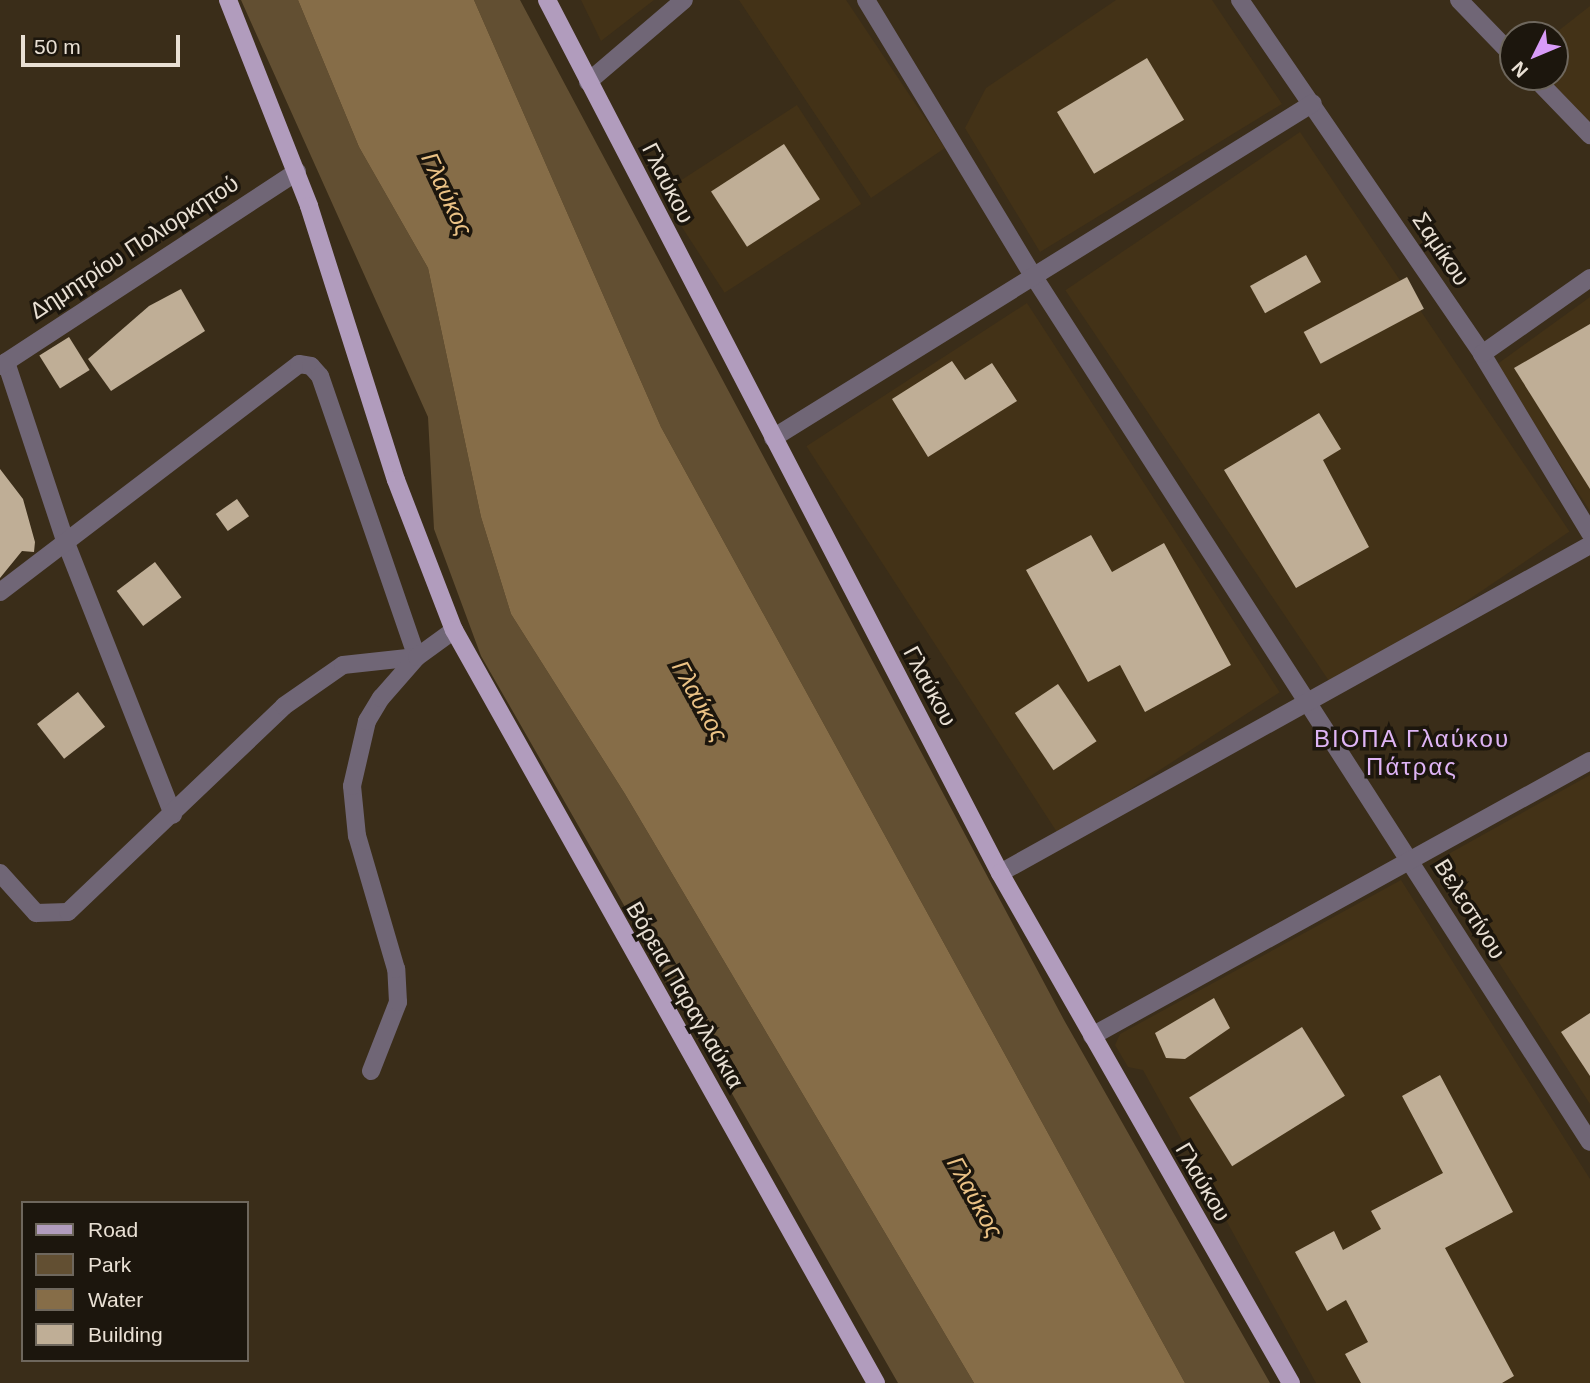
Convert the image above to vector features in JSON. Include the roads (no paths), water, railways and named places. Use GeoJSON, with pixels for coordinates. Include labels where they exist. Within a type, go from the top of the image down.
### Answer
{"type":"FeatureCollection","features":[{"type":"Feature","properties":{"kind":"main road","name":"Βόρεια Παραγλαύκια"},"geometry":{"type":"LineString","coordinates":[[228,0],[297,172],[396,480],[454,630],[876,1383]]}},
{"type":"Feature","properties":{"kind":"main road","name":"Γλαύκου"},"geometry":{"type":"LineString","coordinates":[[547,0],[1000,873],[1291,1383]]}},
{"type":"Feature","properties":{"kind":"street"},"geometry":{"type":"LineString","coordinates":[[588,82],[684,0]]}},
{"type":"Feature","properties":{"kind":"street","name":"Βελεστίνου"},"geometry":{"type":"LineString","coordinates":[[866,0],[1034,277],[1310,701],[1590,1142]]}},
{"type":"Feature","properties":{"kind":"street","name":"Σαμίκου"},"geometry":{"type":"LineString","coordinates":[[1240,0],[1313,103],[1482,354],[1590,533]]}},
{"type":"Feature","properties":{"kind":"street"},"geometry":{"type":"LineString","coordinates":[[1459,0],[1499,41]]}},
{"type":"Feature","properties":{"kind":"street"},"geometry":{"type":"LineString","coordinates":[[1548,91],[1590,135]]}},
{"type":"Feature","properties":{"kind":"street"},"geometry":{"type":"LineString","coordinates":[[773,438],[1313,103]]}},
{"type":"Feature","properties":{"kind":"street","name":"Δημητρίου Πολιορκητού"},"geometry":{"type":"LineString","coordinates":[[3,364],[297,172]]}},
{"type":"Feature","properties":{"kind":"street"},"geometry":{"type":"LineString","coordinates":[[1482,354],[1590,278]]}},
{"type":"Feature","properties":{"kind":"street"},"geometry":{"type":"LineString","coordinates":[[3,364],[66,542],[173,815]]}},
{"type":"Feature","properties":{"kind":"street"},"geometry":{"type":"LineString","coordinates":[[0,592],[299,364],[311,366],[320,376],[417,657]]}},
{"type":"Feature","properties":{"kind":"street"},"geometry":{"type":"LineString","coordinates":[[1000,873],[1590,545]]}},
{"type":"Feature","properties":{"kind":"street"},"geometry":{"type":"LineString","coordinates":[[371,1071],[398,1002],[396,970],[357,836],[352,786],[368,721],[417,657],[454,630]]}},
{"type":"Feature","properties":{"kind":"street"},"geometry":{"type":"LineString","coordinates":[[0,873],[36,913],[50,918],[68,912],[173,815],[284,706],[343,665],[417,657]]}},
{"type":"Feature","properties":{"kind":"street"},"geometry":{"type":"LineString","coordinates":[[1092,1036],[1590,761]]}},
{"type":"Feature","properties":{"kind":"water","name":"Γλαύκος"},"geometry":{"type":"Polygon","coordinates":[[[298,0],[474,0],[661,427],[1185,1383],[974,1383],[625,794],[511,614],[481,517],[428,268],[359,147],[298,0]]]}},
{"type":"Feature","properties":{"kind":"district","name":"ΒΙΟΠΑ Γλαύκου Πάτρας"},"geometry":{"type":"Point","coordinates":[1412,753]}}]}
